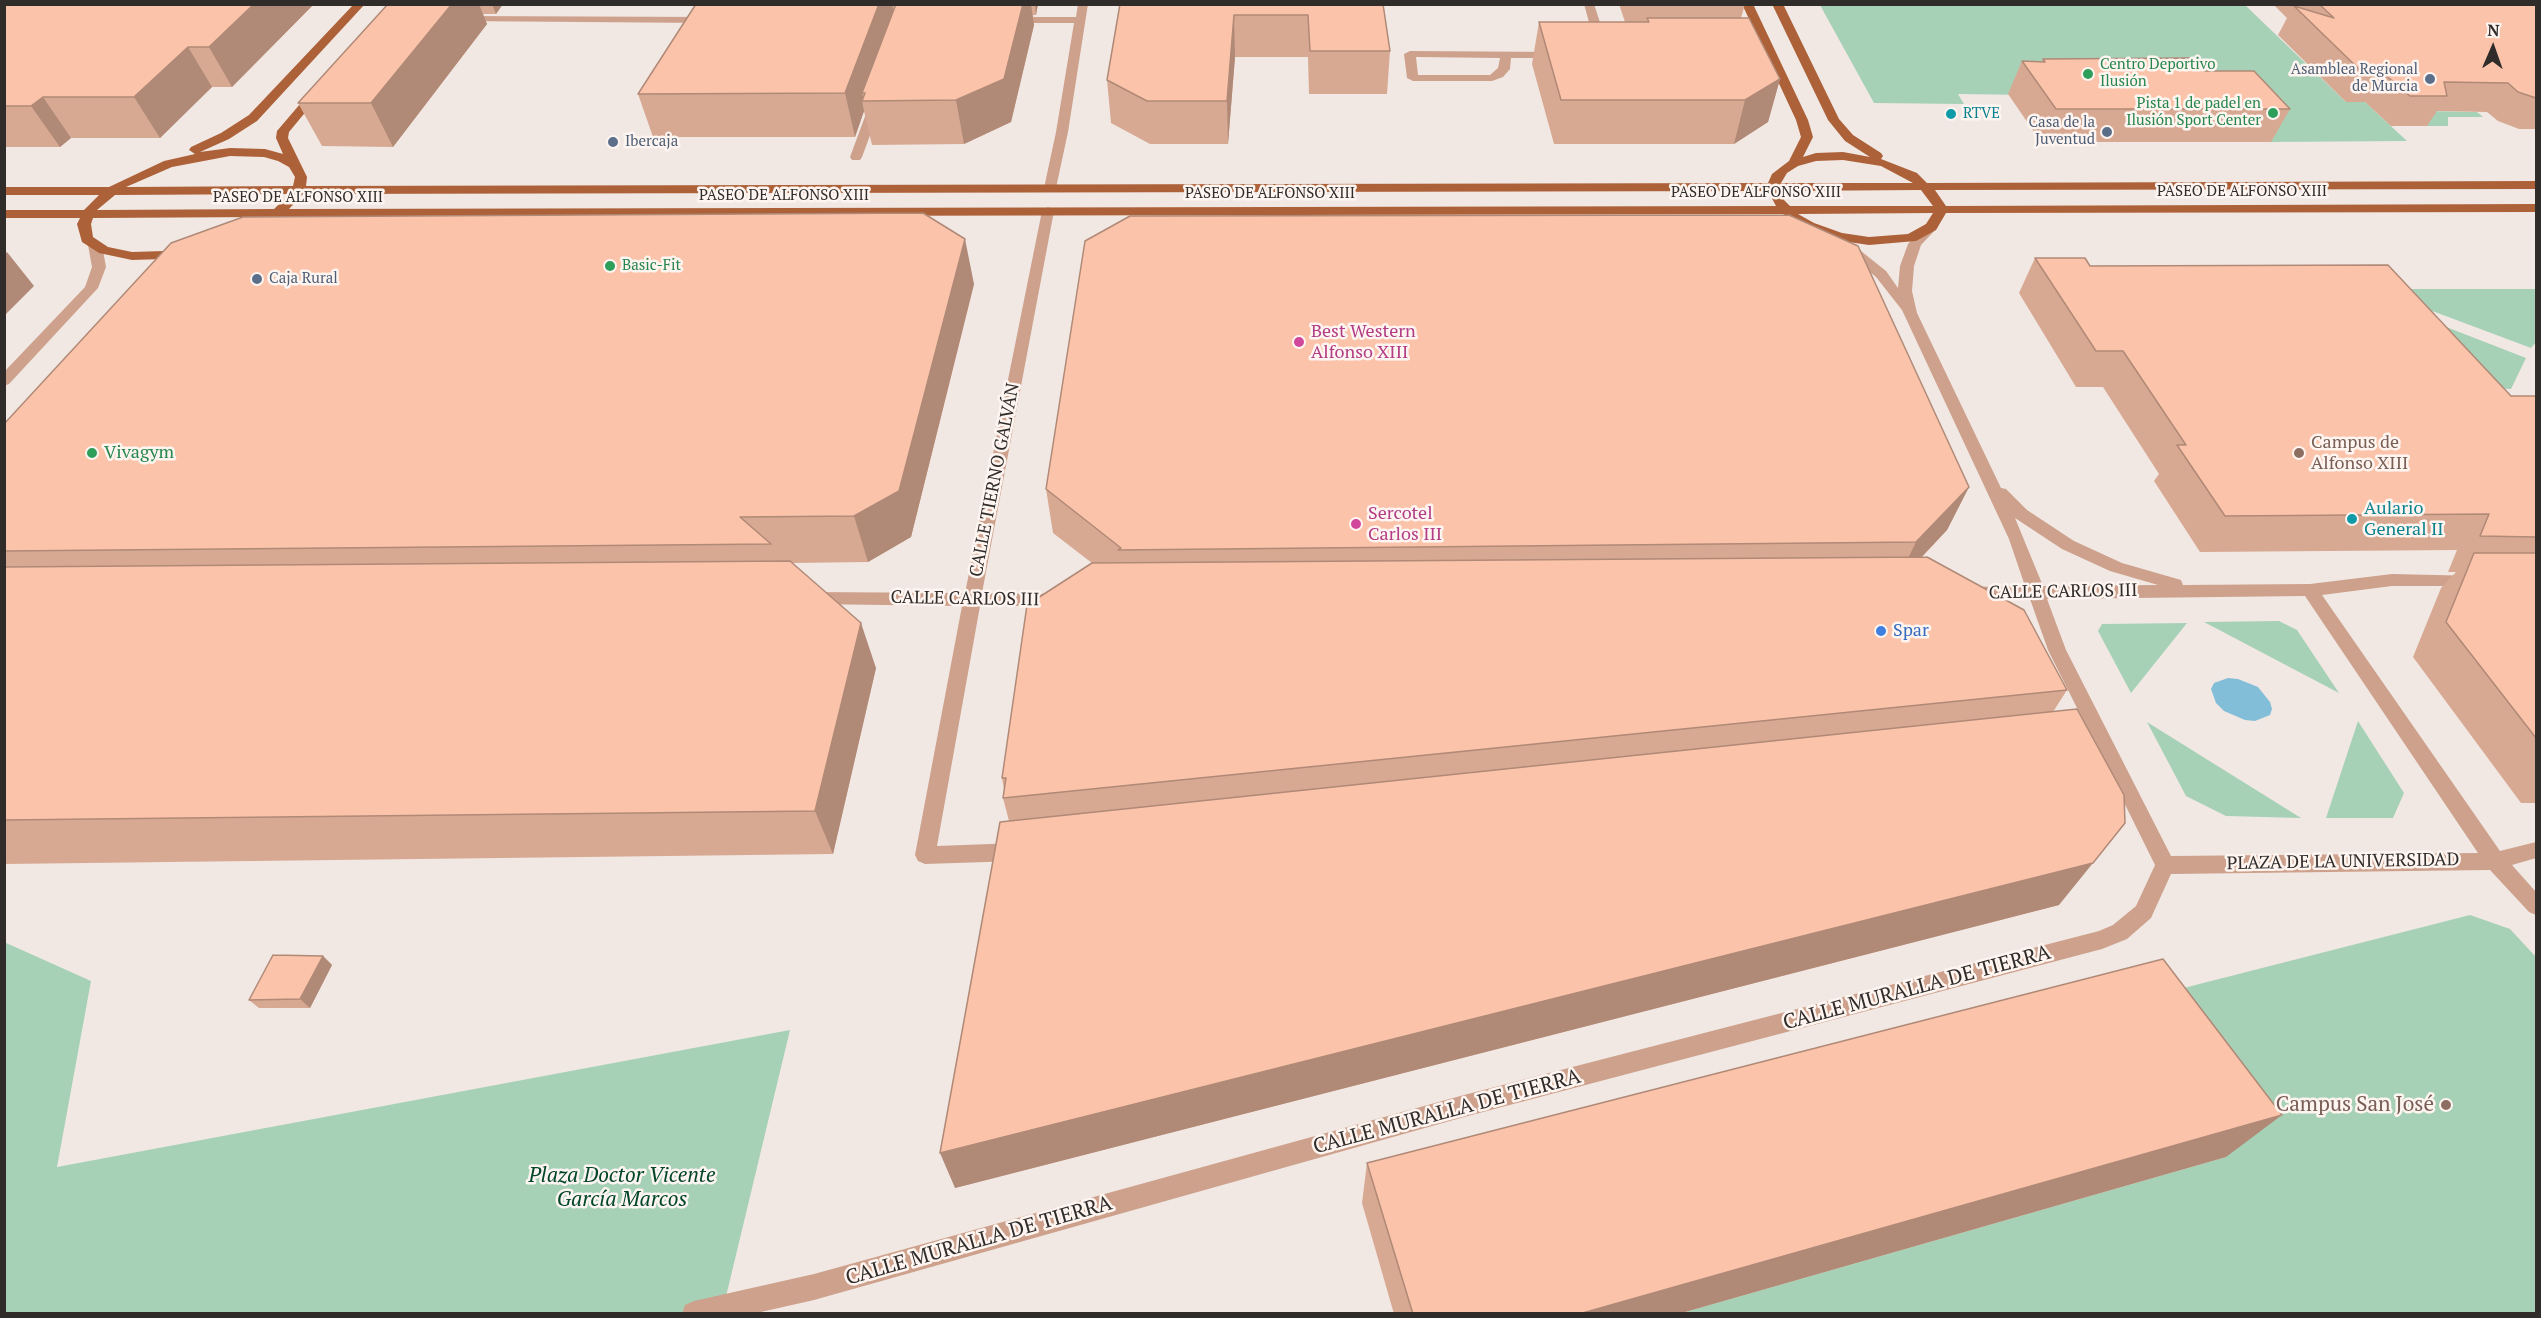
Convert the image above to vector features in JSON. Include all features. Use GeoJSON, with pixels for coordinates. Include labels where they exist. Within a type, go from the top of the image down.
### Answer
{"type":"FeatureCollection","features":[{"type":"Feature","properties":{"kind":"main road"},"geometry":{"type":"LineString","coordinates":[[322,85],[283,131],[282,138],[301,177],[298,190],[290,202],[277,214],[248,232],[211,246],[149,256],[117,254],[87,239],[84,232],[87,215],[96,203],[110,191],[225,136],[248,122],[360,4]]}},
{"type":"Feature","properties":{"kind":"main road"},"geometry":{"type":"LineString","coordinates":[[1747,4],[1802,120],[1807,137],[1794,163]]}},
{"type":"Feature","properties":{"kind":"main road"},"geometry":{"type":"LineString","coordinates":[[1777,4],[1842,131],[1857,145],[1927,186],[1941,209],[1938,219],[1931,227],[1911,238],[1884,242],[1840,237],[1809,226],[1784,209],[1778,201],[1773,187],[1776,177],[1794,163],[1816,157],[1843,156],[1871,160],[1896,168]]}},
{"type":"Feature","properties":{"kind":"main road"},"geometry":{"type":"LineString","coordinates":[[153,169],[184,159],[230,152],[265,153],[282,158],[294,165]]}},
{"type":"Feature","properties":{"kind":"main road","name":"PASEO DE ALFONSO XIII"},"geometry":{"type":"LineString","coordinates":[[4,191],[2536,185]]}},
{"type":"Feature","properties":{"kind":"main road","name":"PASEO DE ALFONSO XIII"},"geometry":{"type":"LineString","coordinates":[[4,214],[2536,208]]}},
{"type":"Feature","properties":{"kind":"street"},"geometry":{"type":"LineString","coordinates":[[1050,188],[1062,132],[1083,4]]}},
{"type":"Feature","properties":{"kind":"street"},"geometry":{"type":"LineString","coordinates":[[1589,4],[1599,55]]}},
{"type":"Feature","properties":{"kind":"street"},"geometry":{"type":"LineString","coordinates":[[444,20],[716,20]]}},
{"type":"Feature","properties":{"kind":"street"},"geometry":{"type":"LineString","coordinates":[[998,20],[1080,20]]}},
{"type":"Feature","properties":{"kind":"street"},"geometry":{"type":"LineString","coordinates":[[1506,55],[1504,69],[1492,78],[1413,78],[1410,54],[1572,55]]}},
{"type":"Feature","properties":{"kind":"street"},"geometry":{"type":"LineString","coordinates":[[1754,55],[1771,55]]}},
{"type":"Feature","properties":{"kind":"street"},"geometry":{"type":"LineString","coordinates":[[856,157],[882,86]]}},
{"type":"Feature","properties":{"kind":"street","name":"CALLE TIERNO GALVÁN"},"geometry":{"type":"LineString","coordinates":[[1039,850],[1003,854],[925,855],[1048,211]]}},
{"type":"Feature","properties":{"kind":"street"},"geometry":{"type":"LineString","coordinates":[[1809,226],[1839,242],[1865,260],[1893,286],[1910,313],[2017,539],[2057,650],[2165,865]]}},
{"type":"Feature","properties":{"kind":"street"},"geometry":{"type":"LineString","coordinates":[[1910,313],[1905,291],[1907,266],[1915,244],[1931,227]]}},
{"type":"Feature","properties":{"kind":"street"},"geometry":{"type":"LineString","coordinates":[[4,381],[91,288],[99,267],[95,245]]}},
{"type":"Feature","properties":{"kind":"street"},"geometry":{"type":"LineString","coordinates":[[168,269],[211,246]]}},
{"type":"Feature","properties":{"kind":"street"},"geometry":{"type":"LineString","coordinates":[[1983,470],[1994,486],[2021,514],[2043,530],[2090,556],[2158,580],[2219,591]]}},
{"type":"Feature","properties":{"kind":"street","name":"CALLE CARLOS III"},"geometry":{"type":"LineString","coordinates":[[1948,593],[2310,590],[2392,580],[2492,580]]}},
{"type":"Feature","properties":{"kind":"street","name":"PLAZA DE LA UNIVERSIDAD"},"geometry":{"type":"LineString","coordinates":[[2310,590],[2494,861]]}},
{"type":"Feature","properties":{"kind":"street","name":"CALLE CARLOS III"},"geometry":{"type":"LineString","coordinates":[[789,598],[1077,601]]}},
{"type":"Feature","properties":{"kind":"street"},"geometry":{"type":"LineString","coordinates":[[2053,743],[2102,738]]}},
{"type":"Feature","properties":{"kind":"street"},"geometry":{"type":"LineString","coordinates":[[2536,850],[2494,861],[2536,906]]}},
{"type":"Feature","properties":{"kind":"street","name":"PLAZA DE LA UNIVERSIDAD"},"geometry":{"type":"LineString","coordinates":[[2165,865],[2494,861]]}},
{"type":"Feature","properties":{"kind":"street","name":"CALLE MURALLA DE TIERRA"},"geometry":{"type":"LineString","coordinates":[[694,1314],[814,1287],[1464,1106],[2102,940],[2120,932],[2144,912],[2165,865]]}},
{"type":"Feature","properties":{"kind":"green space","name":"Centro Deportivo Ilusión"},"geometry":{"type":"Polygon","coordinates":[[[1820,5],[2245,5],[2346,102],[2365,102],[2407,141],[2271,142],[2031,95],[1958,94],[1964,104],[1874,103],[1820,5]]]}},
{"type":"Feature","properties":{"kind":"green space"},"geometry":{"type":"Polygon","coordinates":[[[2425,111],[2477,112],[2483,117],[2448,117],[2448,126],[2427,126],[2425,111]]]}},
{"type":"Feature","properties":{"kind":"green space"},"geometry":{"type":"Polygon","coordinates":[[[2394,289],[2536,289],[2536,342],[2531,348],[2403,300],[2394,289]]]}},
{"type":"Feature","properties":{"kind":"green space"},"geometry":{"type":"Polygon","coordinates":[[[2418,316],[2526,358],[2511,389],[2483,388],[2418,316]]]}},
{"type":"Feature","properties":{"kind":"green space"},"geometry":{"type":"Polygon","coordinates":[[[2279,621],[2297,630],[2339,693],[2204,622],[2279,621]]]}},
{"type":"Feature","properties":{"kind":"green space"},"geometry":{"type":"Polygon","coordinates":[[[2187,623],[2131,693],[2098,631],[2102,624],[2187,623]]]}},
{"type":"Feature","properties":{"kind":"green space"},"geometry":{"type":"Polygon","coordinates":[[[2358,721],[2404,793],[2393,818],[2326,818],[2358,721]]]}},
{"type":"Feature","properties":{"kind":"green space"},"geometry":{"type":"Polygon","coordinates":[[[2147,722],[2301,818],[2226,816],[2186,796],[2147,722]]]}},
{"type":"Feature","properties":{"kind":"green space"},"geometry":{"type":"Polygon","coordinates":[[[2470,915],[2510,929],[2536,957],[2536,1313],[1678,1314],[2226,1157],[2117,1005],[2470,915]]]}},
{"type":"Feature","properties":{"kind":"green space","name":"Plaza Doctor Vicente García Marcos"},"geometry":{"type":"Polygon","coordinates":[[[4,942],[91,981],[57,1167],[790,1030],[723,1309],[694,1314],[5,1313],[4,942]]]}},
{"type":"Feature","properties":{"kind":"water"},"geometry":{"type":"Polygon","coordinates":[[[2228,678],[2238,679],[2258,687],[2270,702],[2272,709],[2270,715],[2255,721],[2245,720],[2224,711],[2216,703],[2211,689],[2214,683],[2228,678]]]}},
{"type":"Feature","properties":{"kind":"building"},"geometry":{"type":"Polygon","coordinates":[[[4,4],[254,4],[209,47],[188,47],[134,97],[43,97],[31,106],[4,106],[4,4]]]}},
{"type":"Feature","properties":{"kind":"building"},"geometry":{"type":"Polygon","coordinates":[[[388,4],[452,4],[371,103],[298,103],[388,4]]]}},
{"type":"Feature","properties":{"kind":"building"},"geometry":{"type":"Polygon","coordinates":[[[696,4],[879,4],[845,93],[638,94],[696,4]]]}},
{"type":"Feature","properties":{"kind":"building"},"geometry":{"type":"Polygon","coordinates":[[[896,4],[1023,4],[1004,79],[956,100],[862,101],[865,93],[862,93],[896,4]]]}},
{"type":"Feature","properties":{"kind":"building"},"geometry":{"type":"Polygon","coordinates":[[[1120,4],[1383,4],[1390,51],[1310,51],[1308,15],[1234,15],[1227,101],[1147,101],[1107,80],[1120,4]]]}},
{"type":"Feature","properties":{"kind":"building"},"geometry":{"type":"Polygon","coordinates":[[[2319,4],[2536,4],[2536,98],[2518,92],[2508,83],[2444,82],[2447,96],[2410,96],[2383,73],[2363,73],[2294,6],[2334,18],[2319,4]]]}},
{"type":"Feature","properties":{"kind":"building"},"geometry":{"type":"Polygon","coordinates":[[[1647,18],[1749,18],[1780,79],[1745,100],[1561,100],[1539,22],[1649,22],[1647,18]]]}},
{"type":"Feature","properties":{"kind":"building"},"geometry":{"type":"Polygon","coordinates":[[[2192,58],[2204,71],[2254,71],[2290,109],[2056,109],[2022,61],[2045,62],[2043,59],[2192,58]]]}},
{"type":"Feature","properties":{"kind":"building"},"geometry":{"type":"Polygon","coordinates":[[[923,213],[965,239],[899,491],[854,516],[740,517],[771,544],[4,551],[4,424],[171,243],[243,217],[923,213]]]}},
{"type":"Feature","properties":{"kind":"building"},"geometry":{"type":"Polygon","coordinates":[[[1789,215],[1858,246],[1969,487],[1916,542],[1118,550],[1121,548],[1046,489],[1085,241],[1130,216],[1789,215]]]}},
{"type":"Feature","properties":{"kind":"building","name":"Campus de Alfonso XIII"},"geometry":{"type":"Polygon","coordinates":[[[2035,258],[2085,258],[2090,266],[2388,265],[2511,396],[2536,396],[2536,537],[2480,536],[2489,514],[2225,516],[2177,445],[2186,445],[2123,351],[2096,351],[2035,258]]]}},
{"type":"Feature","properties":{"kind":"building"},"geometry":{"type":"Polygon","coordinates":[[[2474,553],[2536,553],[2536,738],[2446,622],[2474,553]]]}},
{"type":"Feature","properties":{"kind":"building"},"geometry":{"type":"Polygon","coordinates":[[[1927,557],[2024,610],[2067,690],[1003,798],[1006,778],[1002,778],[1027,605],[1092,563],[1927,557]]]}},
{"type":"Feature","properties":{"kind":"building"},"geometry":{"type":"Polygon","coordinates":[[[790,561],[861,623],[815,811],[4,820],[4,567],[790,561]]]}},
{"type":"Feature","properties":{"kind":"building"},"geometry":{"type":"Polygon","coordinates":[[[2077,709],[2124,795],[2125,823],[2093,863],[940,1153],[1000,822],[2077,709]]]}},
{"type":"Feature","properties":{"kind":"building"},"geometry":{"type":"Polygon","coordinates":[[[273,955],[323,956],[300,999],[249,1000],[273,955]]]}},
{"type":"Feature","properties":{"kind":"building"},"geometry":{"type":"Polygon","coordinates":[[[2163,959],[2282,1115],[1579,1314],[1413,1314],[1367,1163],[2163,959]]]}},
{"type":"Feature","properties":{"kind":"place","name":"Centro Deportivo Ilusión"},"geometry":{"type":"Point","coordinates":[2088,74]}},
{"type":"Feature","properties":{"kind":"place","name":"Asamblea Regional de Murcia"},"geometry":{"type":"Point","coordinates":[2430,79]}},
{"type":"Feature","properties":{"kind":"place","name":"Pista 1 de padel en Ilusión Sport Center"},"geometry":{"type":"Point","coordinates":[2273,113]}},
{"type":"Feature","properties":{"kind":"place","name":"RTVE"},"geometry":{"type":"Point","coordinates":[1951,114]}},
{"type":"Feature","properties":{"kind":"place","name":"Casa de la Juventud"},"geometry":{"type":"Point","coordinates":[2107,132]}},
{"type":"Feature","properties":{"kind":"place","name":"Ibercaja"},"geometry":{"type":"Point","coordinates":[613,142]}},
{"type":"Feature","properties":{"kind":"place","name":"Basic-Fit"},"geometry":{"type":"Point","coordinates":[610,266]}},
{"type":"Feature","properties":{"kind":"place","name":"Caja Rural"},"geometry":{"type":"Point","coordinates":[257,279]}},
{"type":"Feature","properties":{"kind":"place","name":"Best Western Alfonso XIII"},"geometry":{"type":"Point","coordinates":[1299,342]}},
{"type":"Feature","properties":{"kind":"place","name":"Vivagym"},"geometry":{"type":"Point","coordinates":[92,453]}},
{"type":"Feature","properties":{"kind":"place","name":"Campus de Alfonso XIII"},"geometry":{"type":"Point","coordinates":[2299,453]}},
{"type":"Feature","properties":{"kind":"place","name":"Aulario General II"},"geometry":{"type":"Point","coordinates":[2352,519]}},
{"type":"Feature","properties":{"kind":"place","name":"Sercotel Carlos III"},"geometry":{"type":"Point","coordinates":[1356,524]}},
{"type":"Feature","properties":{"kind":"place","name":"Spar"},"geometry":{"type":"Point","coordinates":[1881,631]}},
{"type":"Feature","properties":{"kind":"place","name":"Campus San José"},"geometry":{"type":"Point","coordinates":[2446,1105]}}]}
